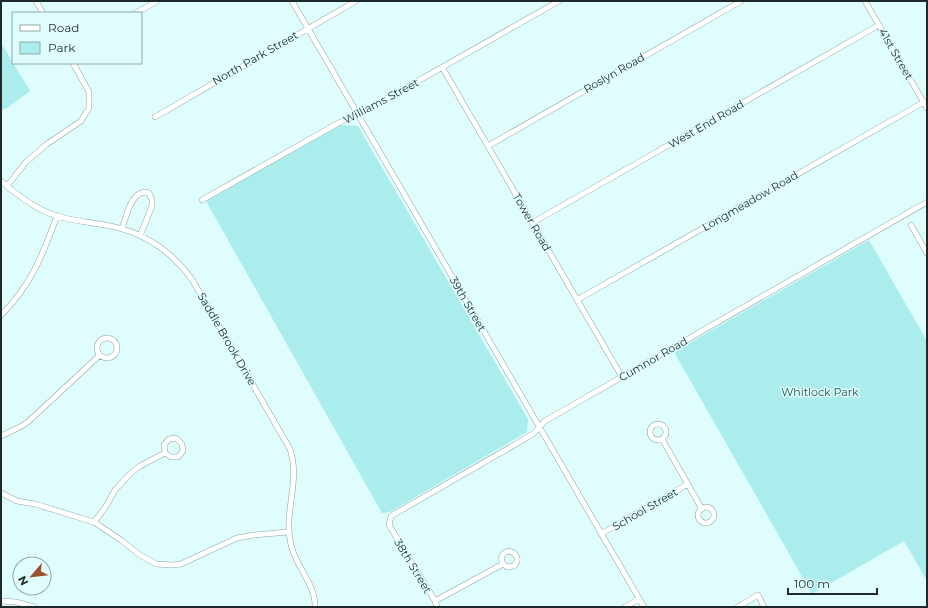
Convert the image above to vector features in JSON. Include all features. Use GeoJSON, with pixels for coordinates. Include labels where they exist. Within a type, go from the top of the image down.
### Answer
{"type":"FeatureCollection","features":[{"type":"Feature","properties":{"kind":"street"},"geometry":{"type":"LineString","coordinates":[[36,1],[42,12]]}},
{"type":"Feature","properties":{"kind":"street"},"geometry":{"type":"LineString","coordinates":[[138,12],[157,1]]}},
{"type":"Feature","properties":{"kind":"street","name":"39th Street"},"geometry":{"type":"LineString","coordinates":[[292,1],[644,607]]}},
{"type":"Feature","properties":{"kind":"street","name":"North Park Street"},"geometry":{"type":"LineString","coordinates":[[155,117],[356,1]]}},
{"type":"Feature","properties":{"kind":"street","name":"Williams Street"},"geometry":{"type":"LineString","coordinates":[[202,200],[342,121],[358,115],[559,1]]}},
{"type":"Feature","properties":{"kind":"street","name":"Roslyn Road"},"geometry":{"type":"LineString","coordinates":[[488,146],[742,1]]}},
{"type":"Feature","properties":{"kind":"street","name":"41st Street"},"geometry":{"type":"LineString","coordinates":[[865,1],[927,108]]}},
{"type":"Feature","properties":{"kind":"street","name":"West End Road"},"geometry":{"type":"LineString","coordinates":[[532,223],[879,25]]}},
{"type":"Feature","properties":{"kind":"street"},"geometry":{"type":"LineString","coordinates":[[7,186],[26,162],[47,144],[81,121],[89,108],[89,92],[74,64]]}},
{"type":"Feature","properties":{"kind":"street","name":"Tower Road"},"geometry":{"type":"LineString","coordinates":[[442,67],[622,376]]}},
{"type":"Feature","properties":{"kind":"street","name":"Longmeadow Road"},"geometry":{"type":"LineString","coordinates":[[577,300],[924,102]]}},
{"type":"Feature","properties":{"kind":"street","name":"Saddle Brook Drive"},"geometry":{"type":"LineString","coordinates":[[1,180],[35,206],[57,216],[122,229],[155,243],[179,262],[193,281],[285,440],[292,457],[294,473],[288,532],[295,559],[311,588],[316,607]]}},
{"type":"Feature","properties":{"kind":"street"},"geometry":{"type":"LineString","coordinates":[[122,229],[133,197],[139,193],[149,193],[152,200],[152,206],[140,236]]}},
{"type":"Feature","properties":{"kind":"street","name":"Cumnor Road"},"geometry":{"type":"LineString","coordinates":[[389,525],[391,516],[533,434],[545,421],[927,202]]}},
{"type":"Feature","properties":{"kind":"street"},"geometry":{"type":"LineString","coordinates":[[1,315],[30,280],[38,265],[57,216]]}},
{"type":"Feature","properties":{"kind":"street"},"geometry":{"type":"LineString","coordinates":[[911,225],[927,253]]}},
{"type":"Feature","properties":{"kind":"street"},"geometry":{"type":"LineString","coordinates":[[1,436],[15,430],[29,420],[100,355]]}},
{"type":"Feature","properties":{"kind":"street"},"geometry":{"type":"LineString","coordinates":[[662,439],[702,508]]}},
{"type":"Feature","properties":{"kind":"street"},"geometry":{"type":"LineString","coordinates":[[94,522],[105,508],[115,490],[131,473],[140,466],[165,453]]}},
{"type":"Feature","properties":{"kind":"street","name":"School Street"},"geometry":{"type":"LineString","coordinates":[[601,534],[688,484]]}},
{"type":"Feature","properties":{"kind":"street"},"geometry":{"type":"LineString","coordinates":[[1,493],[17,501],[35,504],[94,522],[145,558],[156,564],[177,565],[190,561],[237,538],[254,534],[288,532]]}},
{"type":"Feature","properties":{"kind":"street","name":"38th Street"},"geometry":{"type":"LineString","coordinates":[[389,525],[436,604]]}},
{"type":"Feature","properties":{"kind":"street"},"geometry":{"type":"LineString","coordinates":[[436,604],[503,564]]}},
{"type":"Feature","properties":{"kind":"street"},"geometry":{"type":"LineString","coordinates":[[738,607],[758,595],[764,607]]}},
{"type":"Feature","properties":{"kind":"street"},"geometry":{"type":"LineString","coordinates":[[625,607],[639,599]]}},
{"type":"Feature","properties":{"kind":"street"},"geometry":{"type":"LineString","coordinates":[[1,601],[16,602],[34,607]]}},
{"type":"Feature","properties":{"kind":"green space"},"geometry":{"type":"Polygon","coordinates":[[[1,43],[12,61],[12,64],[14,64],[30,91],[7,108],[1,110],[1,43]]]}},
{"type":"Feature","properties":{"kind":"green space"},"geometry":{"type":"Polygon","coordinates":[[[340,125],[358,126],[528,419],[527,432],[390,512],[382,513],[206,201],[340,125]]]}},
{"type":"Feature","properties":{"kind":"green space","name":"Whitlock Park"},"geometry":{"type":"Polygon","coordinates":[[[869,240],[927,341],[927,581],[904,541],[812,594],[674,352],[869,240]]]}}]}
